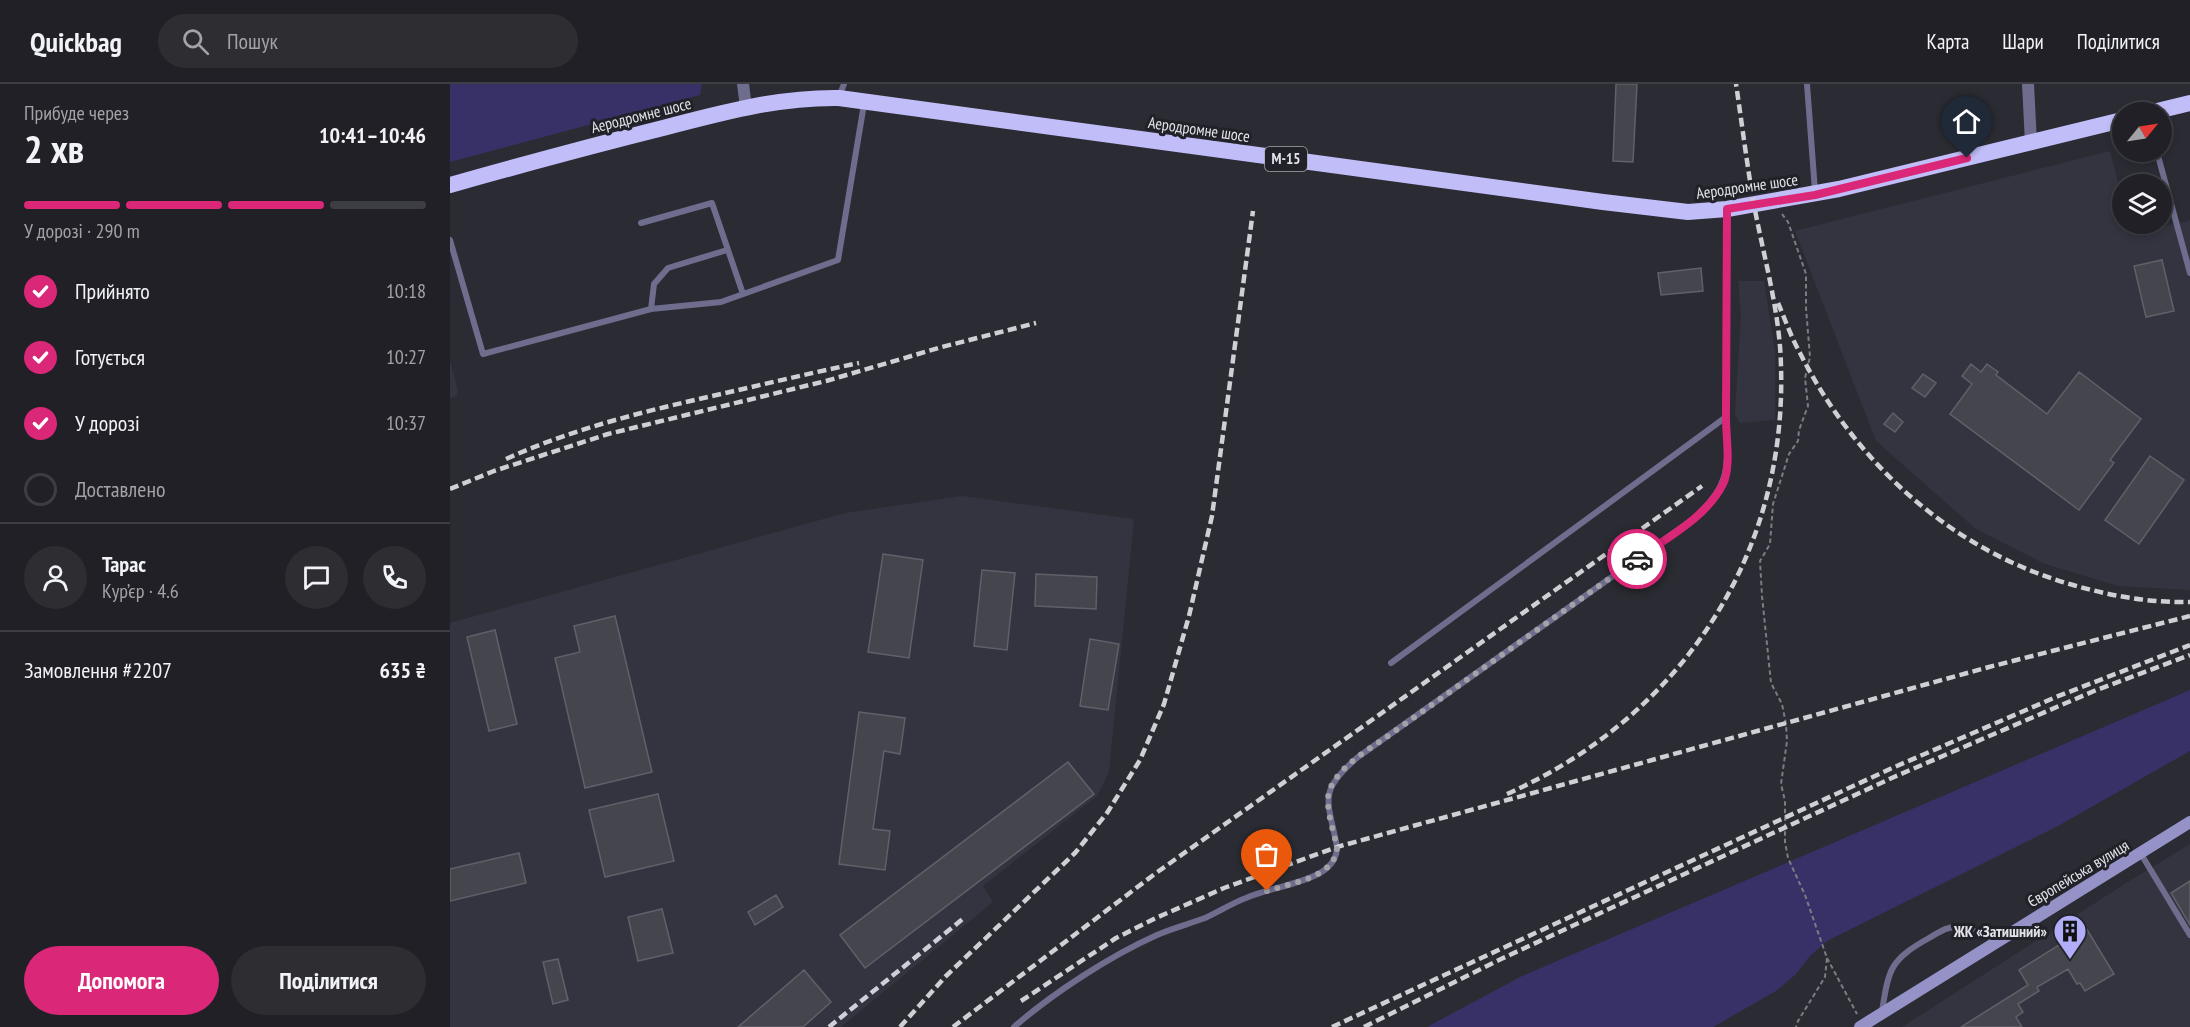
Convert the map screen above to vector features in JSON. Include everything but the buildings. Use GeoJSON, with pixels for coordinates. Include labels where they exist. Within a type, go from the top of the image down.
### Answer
{"type":"FeatureCollection","features":[{"type":"Feature","properties":{"kind":"highway","name":"Аеродромне шосе"},"geometry":{"type":"LineString","coordinates":[[450,185],[746,106],[842,91],[865,101],[1688,212],[1727,209],[1815,195],[2112,123]]}},
{"type":"Feature","properties":{"kind":"highway"},"geometry":{"type":"LineString","coordinates":[[2172,107],[2190,103]]}},
{"type":"Feature","properties":{"kind":"main road","name":"Європейська вулиця"},"geometry":{"type":"LineString","coordinates":[[1859,1021],[1882,1013],[2190,822]]}},
{"type":"Feature","properties":{"kind":"street"},"geometry":{"type":"LineString","coordinates":[[743,84],[746,106]]}},
{"type":"Feature","properties":{"kind":"street"},"geometry":{"type":"LineString","coordinates":[[2028,84],[2031,143]]}},
{"type":"Feature","properties":{"kind":"lane"},"geometry":{"type":"LineString","coordinates":[[1807,84],[1815,195]]}},
{"type":"Feature","properties":{"kind":"lane"},"geometry":{"type":"LineString","coordinates":[[450,240],[483,354],[651,309],[721,302],[838,260],[865,101]]}},
{"type":"Feature","properties":{"kind":"lane"},"geometry":{"type":"LineString","coordinates":[[2160,162],[2190,273]]}},
{"type":"Feature","properties":{"kind":"lane"},"geometry":{"type":"LineString","coordinates":[[641,223],[712,204],[743,294]]}},
{"type":"Feature","properties":{"kind":"lane"},"geometry":{"type":"LineString","coordinates":[[1014,1027],[1085,975],[1133,947],[1248,897],[1309,878],[1326,868],[1337,854],[1328,801],[1330,789],[1335,780],[1358,757],[1683,527],[1710,504],[1724,483],[1728,454],[1726,417],[1727,209]]}},
{"type":"Feature","properties":{"kind":"lane"},"geometry":{"type":"LineString","coordinates":[[651,309],[654,284],[668,268],[727,250]]}},
{"type":"Feature","properties":{"kind":"lane"},"geometry":{"type":"LineString","coordinates":[[1390,663],[1726,417]]}},
{"type":"Feature","properties":{"kind":"lane"},"geometry":{"type":"LineString","coordinates":[[2141,854],[2190,935]]}},
{"type":"Feature","properties":{"kind":"lane"},"geometry":{"type":"LineString","coordinates":[[1882,1013],[1887,982],[1896,962],[1905,952],[1944,929],[1958,927],[1999,940]]}},
{"type":"Feature","properties":{"kind":"path"},"geometry":{"type":"LineString","coordinates":[[1774,201],[1788,222],[1806,274],[1810,357],[1805,378],[1808,406],[1799,430],[1798,441],[1790,454],[1773,504],[1770,544],[1760,561],[1771,683],[1782,704],[1786,724],[1787,741],[1781,784],[1785,801],[1785,842],[1788,858],[1805,895],[1827,958],[1859,1021]]}},
{"type":"Feature","properties":{"kind":"path"},"geometry":{"type":"LineString","coordinates":[[1796,1027],[1825,977],[1827,958]]}},
{"type":"Feature","properties":{"kind":"shaded area"},"geometry":{"type":"Polygon","coordinates":[[[450,84],[702,84],[700,95],[450,162],[450,84]]]}},
{"type":"Feature","properties":{"kind":"shaded area"},"geometry":{"type":"Polygon","coordinates":[[[2110,151],[2116,174],[2112,174],[2112,234],[2172,234],[2172,225],[2189,221],[2190,218],[2190,590],[2118,586],[2045,564],[1976,529],[1876,441],[1795,231],[2110,151]]]}},
{"type":"Feature","properties":{"kind":"shaded area"},"geometry":{"type":"Polygon","coordinates":[[[1738,281],[1764,281],[1775,352],[1775,420],[1740,423],[1735,414],[1741,315],[1738,281]]]}},
{"type":"Feature","properties":{"kind":"shaded area"},"geometry":{"type":"Polygon","coordinates":[[[450,360],[458,391],[457,396],[450,398],[450,360]]]}},
{"type":"Feature","properties":{"kind":"shaded area"},"geometry":{"type":"Polygon","coordinates":[[[962,496],[1134,519],[1109,772],[1097,796],[983,886],[993,902],[841,1027],[450,1027],[450,623],[845,513],[962,496]]]}},
{"type":"Feature","properties":{"kind":"shaded area"},"geometry":{"type":"Polygon","coordinates":[[[2190,690],[2190,751],[2058,826],[1827,941],[1810,956],[1795,975],[1776,991],[1713,1027],[1427,1027],[1520,977],[2190,690]]]}},
{"type":"Feature","properties":{"kind":"shaded area"},"geometry":{"type":"Polygon","coordinates":[[[2190,844],[2190,1027],[1902,1027],[2123,885],[2190,844]]]}},
{"type":"Feature","properties":{"kind":"railway"},"geometry":{"type":"LineString","coordinates":[[1507,794],[1569,761],[1624,722],[1671,675],[1711,623],[1743,565],[1765,503],[1778,436],[1780,346],[1775,306],[1751,190],[1736,84]]}},
{"type":"Feature","properties":{"kind":"railway"},"geometry":{"type":"LineString","coordinates":[[900,1027],[946,976],[1075,853],[1107,813],[1140,760],[1164,704],[1189,616],[1212,516],[1253,211]]}},
{"type":"Feature","properties":{"kind":"railway"},"geometry":{"type":"LineString","coordinates":[[1778,303],[1800,353],[1823,393],[1849,431],[1879,466],[1912,498],[1948,526],[1987,550],[2029,570],[2073,585],[2131,598],[2190,602]]}},
{"type":"Feature","properties":{"kind":"railway"},"geometry":{"type":"LineString","coordinates":[[450,489],[494,471],[608,434],[826,381],[942,347],[1036,323]]}},
{"type":"Feature","properties":{"kind":"railway"},"geometry":{"type":"LineString","coordinates":[[506,459],[556,439],[633,415],[859,363]]}},
{"type":"Feature","properties":{"kind":"railway"},"geometry":{"type":"LineString","coordinates":[[953,1027],[1156,873],[1702,486]]}},
{"type":"Feature","properties":{"kind":"railway"},"geometry":{"type":"LineString","coordinates":[[1021,1001],[1116,938],[1156,918],[1224,888],[1337,847],[1989,667],[2190,616]]}},
{"type":"Feature","properties":{"kind":"railway"},"geometry":{"type":"LineString","coordinates":[[1332,1027],[1890,769],[2056,697],[2190,645]]}},
{"type":"Feature","properties":{"kind":"railway"},"geometry":{"type":"LineString","coordinates":[[1364,1027],[1501,959],[1894,777],[2094,691],[2190,655]]}},
{"type":"Feature","properties":{"kind":"railway"},"geometry":{"type":"LineString","coordinates":[[829,1027],[964,918]]}},
{"type":"Feature","properties":{"kind":"way so far"},"geometry":{"type":"LineString","coordinates":[[1267,891],[1309,878],[1331,864],[1337,854],[1337,847],[1328,801],[1330,789],[1335,780],[1358,757],[1637,559]]}},
{"type":"Feature","properties":{"kind":"place","name":"ЖК «Затишний»"},"geometry":{"type":"Point","coordinates":[2070,960]}},
{"type":"Feature","properties":{"kind":"route"},"geometry":{"type":"LineString","coordinates":[[1637,559],[1692,520],[1710,504],[1724,483],[1728,454],[1726,417],[1727,209],[1815,195],[1967,158]]}}]}
